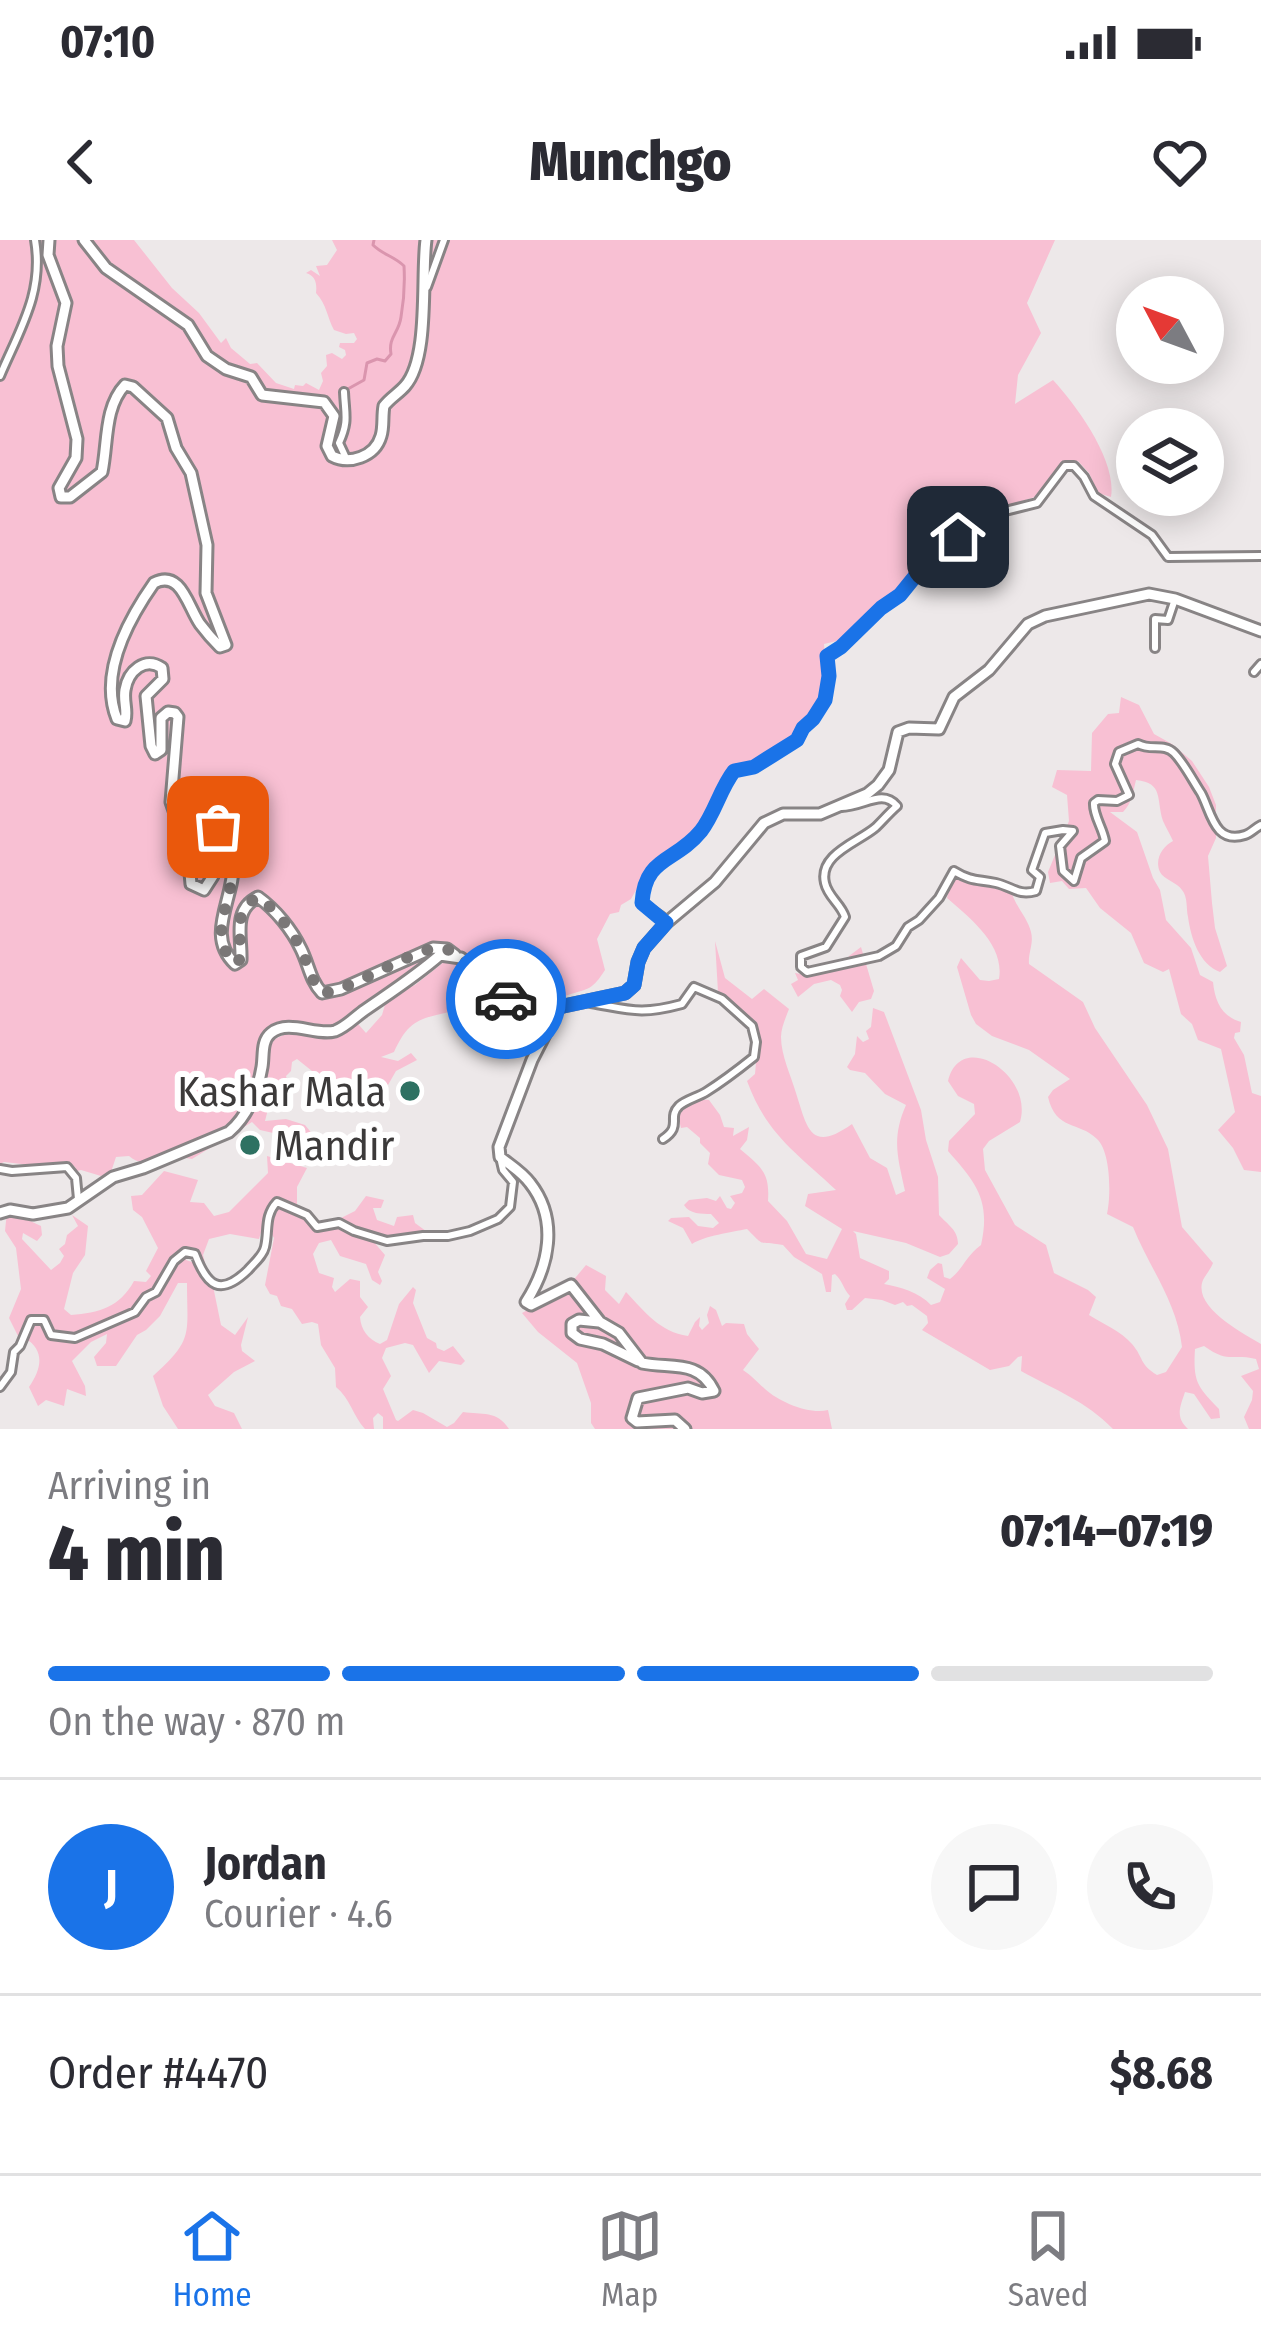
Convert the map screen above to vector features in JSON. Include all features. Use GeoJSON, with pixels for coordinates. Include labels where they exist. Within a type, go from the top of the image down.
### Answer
{"type":"FeatureCollection","features":[{"type":"Feature","properties":{"kind":"main road"},"geometry":{"type":"LineString","coordinates":[[49,240],[51,263],[65,296],[58,366],[77,439],[76,458],[59,488],[61,497],[70,497],[102,472],[118,391],[125,385],[133,387],[167,418],[191,473],[207,544],[206,593],[226,645],[220,647],[214,641],[179,587],[160,579],[130,620],[114,672],[111,702],[117,719],[125,721],[129,715],[125,689],[130,678],[146,662],[162,668],[164,679],[146,696],[151,746],[159,753],[161,718],[176,713],[171,802],[188,851],[190,884],[204,890],[213,876],[203,832],[206,823],[213,824],[233,853],[220,931],[229,958],[235,964],[241,961],[240,919],[249,902],[258,897],[291,932],[311,980],[322,993],[433,948],[447,949],[507,1000],[526,1006],[559,1007],[615,997],[631,989],[641,953],[666,923],[715,882],[764,823],[783,814],[820,814],[867,794],[884,778],[898,732],[939,729],[954,697],[989,670],[1034,620],[1139,594],[1175,599],[1261,631]]}},
{"type":"Feature","properties":{"kind":"main road"},"geometry":{"type":"LineString","coordinates":[[84,240],[106,268],[188,325],[207,356],[251,377],[262,395],[328,405],[334,416],[326,441],[332,456],[348,461],[376,446],[384,406],[412,374],[426,290],[422,268],[426,240]]}},
{"type":"Feature","properties":{"kind":"main road"},"geometry":{"type":"LineString","coordinates":[[0,1213],[68,1208],[113,1177],[213,1140],[237,1125],[250,1106],[271,1033],[286,1028],[322,1032],[342,1028],[440,955],[455,956]]}},
{"type":"Feature","properties":{"kind":"main road"},"geometry":{"type":"LineString","coordinates":[[559,1007],[532,1060],[499,1148],[500,1156],[532,1186],[549,1220],[548,1247],[537,1288],[526,1302],[531,1305],[571,1285],[642,1363]]}},
{"type":"Feature","properties":{"kind":"main road"},"geometry":{"type":"LineString","coordinates":[[600,1322],[579,1320],[572,1324],[572,1333],[642,1363],[678,1364],[713,1385],[714,1391],[707,1394],[688,1388],[638,1398],[632,1418],[637,1422],[675,1420],[685,1429]]}},
{"type":"Feature","properties":{"kind":"street"},"geometry":{"type":"LineString","coordinates":[[0,376],[35,295],[40,264],[35,240]]}},
{"type":"Feature","properties":{"kind":"street"},"geometry":{"type":"LineString","coordinates":[[426,290],[444,240]]}},
{"type":"Feature","properties":{"kind":"street"},"geometry":{"type":"LineString","coordinates":[[344,392],[348,415],[339,443],[348,461]]}},
{"type":"Feature","properties":{"kind":"street"},"geometry":{"type":"LineString","coordinates":[[666,923],[642,903],[651,869],[683,850],[705,826],[734,771],[754,767],[797,740],[825,700],[827,656],[900,595],[917,574],[932,541],[964,535],[985,516],[1037,503],[1065,466],[1074,466],[1094,496],[1152,536],[1168,557],[1261,556]]}},
{"type":"Feature","properties":{"kind":"street"},"geometry":{"type":"LineString","coordinates":[[1155,648],[1155,620],[1168,620],[1175,599]]}},
{"type":"Feature","properties":{"kind":"street"},"geometry":{"type":"LineString","coordinates":[[1253,672],[1261,664]]}},
{"type":"Feature","properties":{"kind":"street"},"geometry":{"type":"LineString","coordinates":[[838,807],[860,806],[883,796],[897,806],[871,831],[837,853],[826,868],[826,887],[845,917],[826,947],[800,957],[805,971],[879,956],[896,946],[908,927],[939,898],[955,872],[1021,895],[1036,891],[1040,877],[1032,870],[1045,833],[1073,831],[1060,848],[1063,871],[1074,880],[1081,858],[1105,841],[1094,803],[1130,795],[1115,764],[1119,752],[1138,744],[1149,750],[1168,747],[1177,756],[1223,834],[1244,836],[1261,825]]}},
{"type":"Feature","properties":{"kind":"street"},"geometry":{"type":"LineString","coordinates":[[581,1002],[639,1012],[682,1004],[694,987],[722,999],[752,1026],[754,1057],[678,1107],[676,1123],[663,1138]]}},
{"type":"Feature","properties":{"kind":"street"},"geometry":{"type":"LineString","coordinates":[[0,1388],[31,1320],[44,1319],[51,1336],[75,1338],[132,1314],[156,1292],[185,1252],[195,1254],[210,1282],[220,1286],[237,1281],[265,1250],[266,1226],[277,1202],[307,1215],[317,1227],[340,1223],[387,1240],[448,1236],[498,1219],[510,1207],[513,1182],[502,1170],[500,1156]]}},
{"type":"Feature","properties":{"kind":"street"},"geometry":{"type":"LineString","coordinates":[[0,1168],[67,1167],[75,1174],[76,1196],[81,1201]]}},
{"type":"Feature","properties":{"kind":"shaded area"},"geometry":{"type":"Polygon","coordinates":[[[0,240],[134,240],[221,343],[226,338],[231,348],[250,364],[257,363],[276,383],[294,389],[306,383],[319,390],[326,355],[342,359],[346,355],[340,343],[357,339],[354,333],[334,330],[315,281],[306,273],[311,270],[320,276],[316,266],[327,265],[337,250],[332,240],[1055,240],[1027,303],[1041,333],[1018,375],[1015,404],[1053,380],[1102,451],[1111,497],[1098,493],[1089,473],[1078,461],[1070,461],[1041,495],[976,516],[959,533],[931,538],[897,592],[841,640],[824,644],[827,678],[820,705],[801,724],[795,738],[756,763],[730,770],[701,825],[678,850],[650,865],[631,899],[619,912],[610,914],[597,939],[605,970],[590,987],[556,998],[522,998],[491,983],[455,946],[352,1017],[366,1033],[391,996],[415,985],[449,958],[495,996],[538,1010],[520,1014],[505,1027],[468,1006],[420,1021],[408,1029],[394,1052],[381,1057],[398,1061],[411,1053],[417,1060],[396,1071],[384,1092],[362,1090],[349,1106],[339,1107],[329,1099],[328,1079],[297,1059],[292,1062],[286,1076],[290,1090],[268,1109],[265,1121],[286,1119],[330,1140],[388,1142],[385,1149],[362,1158],[324,1153],[291,1137],[260,1130],[252,1122],[192,1159],[186,1158],[185,1154],[241,1123],[271,1041],[294,1030],[265,1036],[254,1086],[238,1113],[214,1134],[150,1162],[116,1157],[111,1172],[101,1176],[73,1172],[76,1168],[67,1161],[39,1166],[0,1164],[0,240]]]}},
{"type":"Feature","properties":{"kind":"shaded area"},"geometry":{"type":"Polygon","coordinates":[[[1121,697],[1139,705],[1154,734],[1192,761],[1216,805],[1216,838],[1208,856],[1215,928],[1227,966],[1220,972],[1197,949],[1184,893],[1160,872],[1160,853],[1173,841],[1155,788],[1136,780],[1126,809],[1110,812],[1137,832],[1160,890],[1166,920],[1191,948],[1200,975],[1213,982],[1220,1007],[1241,1022],[1234,1038],[1244,1055],[1252,1093],[1261,1096],[1261,1172],[1244,1170],[1218,1130],[1235,1112],[1221,1049],[1198,1040],[1192,1024],[1181,1014],[1169,969],[1163,972],[1144,963],[1131,933],[1100,908],[1086,888],[1069,889],[1062,881],[1050,883],[1048,872],[1069,821],[1067,795],[1052,787],[1057,770],[1091,771],[1092,733],[1108,714],[1119,713],[1121,697]]]}},
{"type":"Feature","properties":{"kind":"shaded area"},"geometry":{"type":"Polygon","coordinates":[[[956,875],[1012,894],[1031,932],[1029,964],[1083,1002],[1147,1105],[1168,1149],[1182,1227],[1213,1263],[1203,1280],[1205,1300],[1221,1318],[1261,1344],[1261,1429],[1249,1429],[1244,1417],[1253,1391],[1241,1376],[1259,1369],[1256,1359],[1225,1356],[1204,1346],[1195,1349],[1198,1383],[1219,1409],[1220,1418],[1211,1419],[1194,1394],[1185,1392],[1180,1416],[1188,1429],[1113,1429],[1081,1403],[1021,1371],[1022,1356],[1009,1366],[990,1370],[922,1330],[927,1316],[912,1305],[865,1298],[847,1310],[850,1296],[838,1277],[832,1275],[831,1292],[826,1292],[822,1274],[783,1245],[762,1243],[747,1229],[692,1244],[683,1228],[668,1221],[689,1217],[698,1226],[713,1228],[719,1223],[711,1214],[692,1212],[684,1205],[689,1200],[716,1201],[720,1196],[731,1209],[735,1203],[730,1196],[742,1193],[745,1187],[742,1180],[719,1175],[708,1164],[710,1153],[700,1138],[687,1127],[681,1128],[680,1109],[709,1100],[724,1127],[734,1128],[733,1136],[749,1127],[740,1149],[763,1171],[768,1201],[787,1221],[806,1254],[827,1259],[842,1229],[805,1206],[808,1194],[836,1190],[784,1142],[755,1100],[747,1081],[755,1074],[759,1030],[718,992],[715,941],[725,978],[752,999],[764,989],[789,1009],[781,1044],[807,1126],[827,1137],[852,1124],[870,1158],[887,1168],[896,1195],[905,1191],[897,1138],[906,1105],[885,1094],[865,1073],[847,1067],[855,1054],[857,1036],[863,1042],[869,1039],[866,1031],[871,1027],[873,1008],[884,1012],[921,1110],[938,1177],[939,1215],[954,1231],[958,1244],[940,1257],[906,1243],[853,1231],[860,1258],[889,1271],[884,1284],[915,1293],[931,1305],[940,1302],[945,1289],[927,1278],[930,1270],[942,1264],[944,1277],[950,1279],[981,1245],[984,1216],[979,1193],[948,1151],[949,1141],[975,1114],[974,1104],[958,1096],[948,1081],[955,1066],[967,1058],[980,1058],[1007,1074],[1021,1105],[1020,1122],[983,1149],[985,1170],[1015,1225],[1046,1245],[1054,1273],[1096,1297],[1089,1315],[1128,1339],[1151,1371],[1166,1372],[1182,1347],[1169,1300],[1133,1227],[1107,1214],[1109,1175],[1102,1145],[1056,1115],[1048,1097],[1070,1079],[1029,1050],[992,1036],[971,1015],[957,967],[961,958],[980,980],[999,979],[999,967],[984,933],[947,898],[956,875]]]}},
{"type":"Feature","properties":{"kind":"shaded area"},"geometry":{"type":"Polygon","coordinates":[[[861,947],[874,991],[871,999],[859,1002],[852,1012],[840,996],[840,985],[831,980],[814,984],[798,997],[791,984],[798,980],[795,973],[812,976],[844,967],[861,947]]]}},
{"type":"Feature","properties":{"kind":"shaded area"},"geometry":{"type":"Polygon","coordinates":[[[267,1156],[307,1168],[297,1187],[297,1206],[277,1196],[259,1239],[230,1234],[209,1239],[203,1255],[207,1271],[196,1253],[188,1251],[186,1260],[195,1263],[213,1286],[221,1325],[235,1335],[248,1317],[241,1345],[255,1361],[208,1395],[215,1406],[234,1413],[242,1429],[178,1429],[163,1406],[153,1376],[182,1344],[187,1283],[178,1283],[160,1316],[137,1335],[116,1366],[97,1366],[94,1357],[107,1334],[72,1361],[86,1396],[67,1389],[64,1406],[46,1400],[38,1406],[29,1387],[39,1355],[32,1343],[20,1340],[9,1318],[21,1289],[16,1248],[5,1231],[7,1211],[26,1215],[41,1226],[37,1241],[23,1233],[22,1239],[51,1270],[64,1256],[59,1249],[67,1235],[78,1226],[72,1215],[88,1226],[85,1255],[73,1273],[64,1309],[71,1315],[91,1312],[115,1303],[134,1281],[146,1282],[151,1276],[146,1271],[158,1248],[142,1217],[133,1210],[131,1196],[142,1195],[164,1171],[198,1180],[190,1202],[204,1203],[214,1216],[229,1212],[268,1173],[267,1156]]]}},
{"type":"Feature","properties":{"kind":"shaded area"},"geometry":{"type":"Polygon","coordinates":[[[366,1196],[384,1200],[381,1208],[373,1208],[377,1220],[394,1226],[397,1217],[413,1215],[415,1223],[430,1234],[381,1235],[335,1221],[355,1211],[366,1196]]]}},
{"type":"Feature","properties":{"kind":"shaded area"},"geometry":{"type":"Polygon","coordinates":[[[279,1206],[305,1218],[314,1231],[340,1227],[373,1241],[385,1255],[378,1272],[380,1285],[372,1280],[366,1264],[340,1256],[331,1240],[319,1243],[313,1254],[319,1273],[334,1278],[335,1292],[350,1279],[360,1281],[360,1297],[368,1307],[361,1322],[372,1340],[380,1344],[387,1340],[399,1304],[413,1287],[413,1303],[427,1338],[444,1351],[453,1346],[465,1361],[461,1365],[439,1361],[429,1373],[413,1345],[386,1348],[382,1358],[391,1376],[383,1389],[396,1420],[413,1410],[447,1427],[463,1412],[494,1416],[509,1429],[383,1429],[378,1413],[373,1418],[374,1429],[365,1429],[336,1387],[335,1368],[321,1345],[318,1324],[302,1324],[265,1285],[274,1238],[270,1221],[279,1206]]]}},
{"type":"Feature","properties":{"kind":"shaded area"},"geometry":{"type":"Polygon","coordinates":[[[586,1265],[606,1276],[605,1290],[619,1304],[626,1292],[654,1320],[678,1334],[688,1336],[700,1317],[702,1330],[709,1323],[710,1306],[722,1326],[744,1324],[759,1349],[743,1370],[786,1403],[828,1410],[832,1429],[595,1429],[577,1363],[522,1313],[566,1289],[586,1265]]]}},
{"type":"Feature","properties":{"kind":"waterway"},"geometry":{"type":"LineString","coordinates":[[346,390],[364,380],[367,363],[385,361],[391,354],[401,317],[404,266],[373,245],[374,240]]}},
{"type":"Feature","properties":{"kind":"way so far"},"geometry":{"type":"LineString","coordinates":[[218,827],[233,853],[220,931],[235,964],[242,957],[239,927],[243,910],[258,897],[291,932],[311,980],[322,993],[441,947],[461,958],[506,999]]}},
{"type":"Feature","properties":{"kind":"place","name":"Kashar Mala"},"geometry":{"type":"Point","coordinates":[410,1091]}},
{"type":"Feature","properties":{"kind":"place","name":"Mandir"},"geometry":{"type":"Point","coordinates":[250,1145]}},
{"type":"Feature","properties":{"kind":"route"},"geometry":{"type":"LineString","coordinates":[[506,999],[526,1006],[559,1007],[615,997],[631,989],[641,953],[666,923],[642,903],[651,869],[683,850],[705,826],[734,771],[754,767],[797,740],[825,700],[827,656],[900,595],[917,574],[932,541],[958,537]]}}]}
